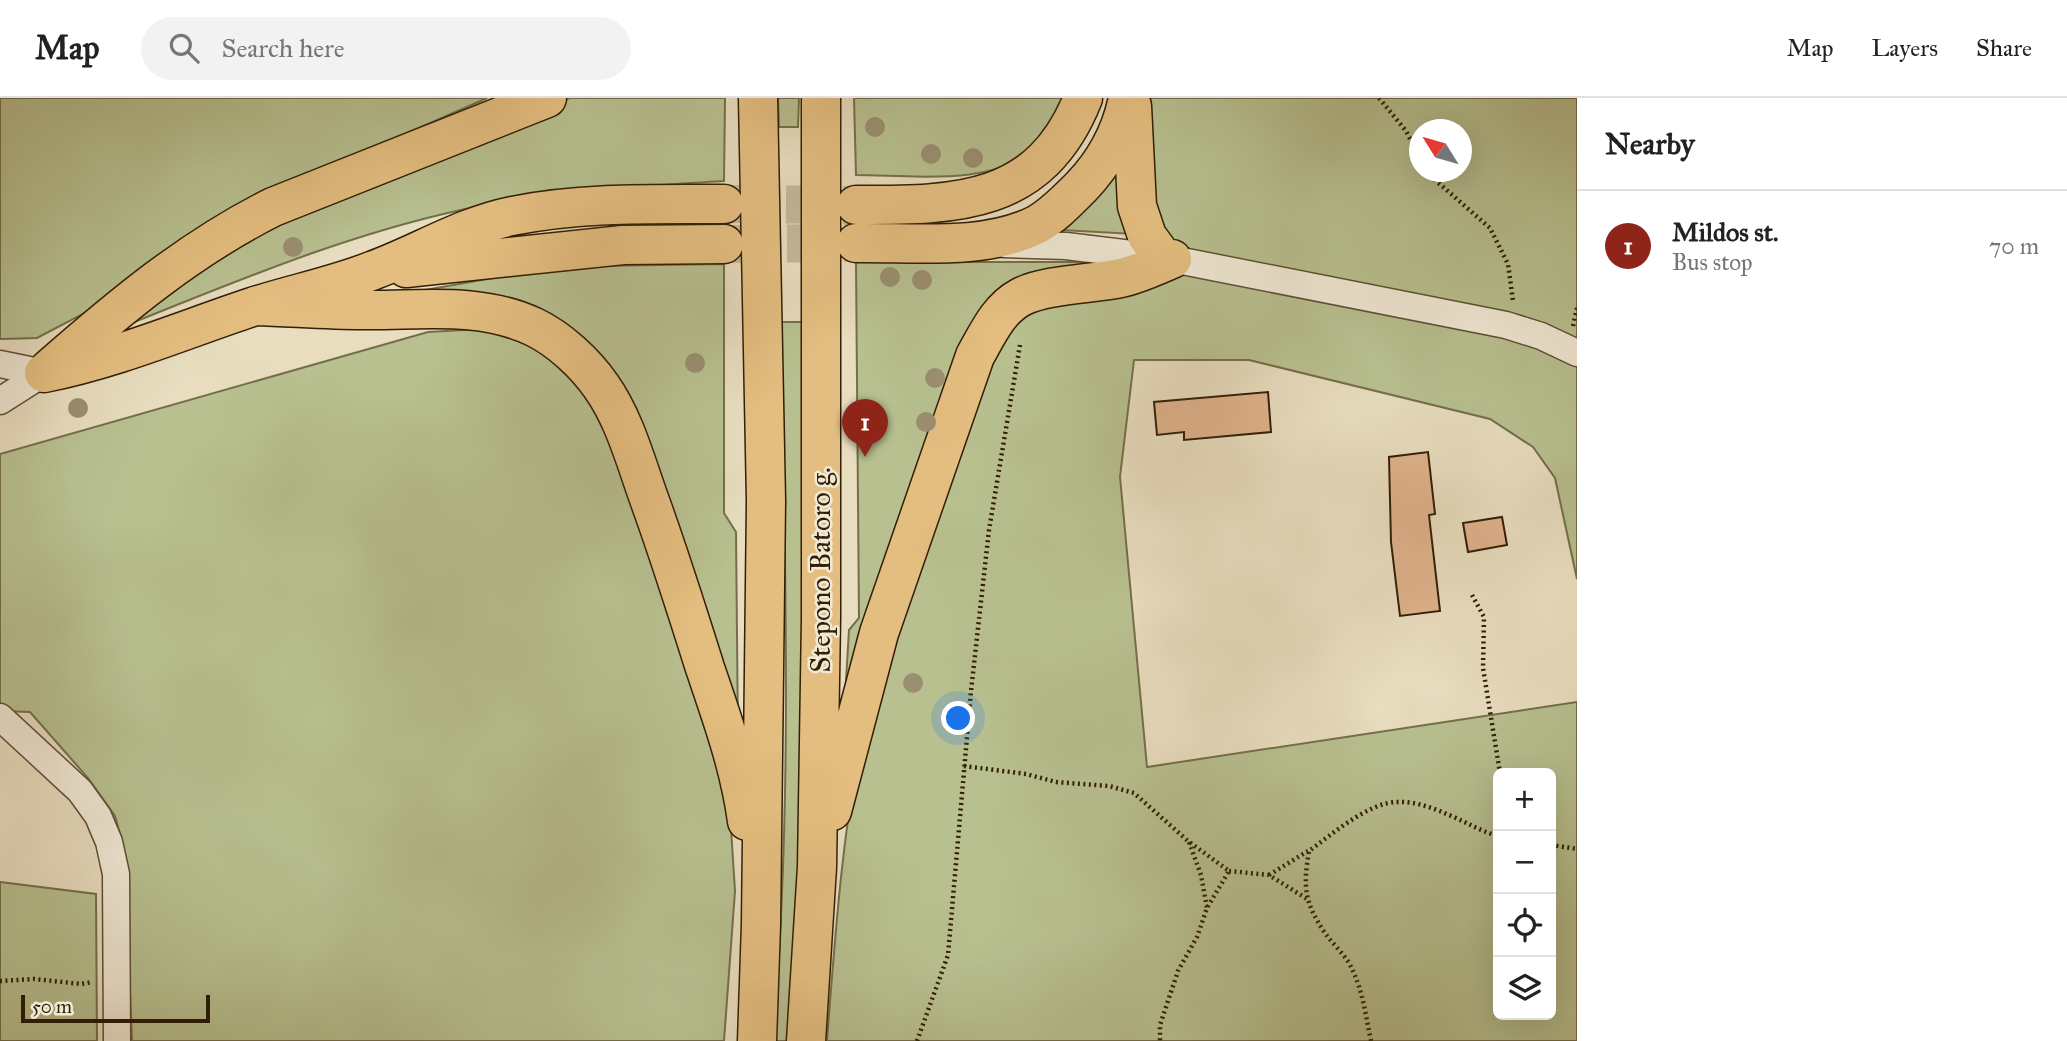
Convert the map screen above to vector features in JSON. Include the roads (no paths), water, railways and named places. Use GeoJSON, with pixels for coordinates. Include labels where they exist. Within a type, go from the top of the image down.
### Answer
{"type":"FeatureCollection","features":[{"type":"Feature","properties":{"kind":"main road"},"geometry":{"type":"LineString","coordinates":[[44,373],[126,302],[231,229],[274,207],[547,98]]}},
{"type":"Feature","properties":{"kind":"main road","name":"Stepono Batoro g."},"geometry":{"type":"LineString","coordinates":[[757,1041],[766,501],[758,98]]}},
{"type":"Feature","properties":{"kind":"main road","name":"Stepono Batoro g."},"geometry":{"type":"LineString","coordinates":[[806,1041],[817,867],[821,618],[821,98]]}},
{"type":"Feature","properties":{"kind":"main road"},"geometry":{"type":"LineString","coordinates":[[856,205],[922,205],[971,199],[1009,185],[1036,168],[1062,141],[1083,98]]}},
{"type":"Feature","properties":{"kind":"main road"},"geometry":{"type":"LineString","coordinates":[[817,867],[879,633],[975,356],[992,326],[1006,308],[1021,296],[1124,278],[1167,258],[1147,236],[1137,206],[1130,98]]}},
{"type":"Feature","properties":{"kind":"main road"},"geometry":{"type":"LineString","coordinates":[[856,243],[974,242],[1017,233],[1039,224],[1060,208],[1092,175],[1108,153],[1123,123],[1130,98]]}},
{"type":"Feature","properties":{"kind":"main road"},"geometry":{"type":"LineString","coordinates":[[44,373],[80,366],[256,306],[372,271],[470,229],[510,216],[631,204],[724,204]]}},
{"type":"Feature","properties":{"kind":"main road"},"geometry":{"type":"LineString","coordinates":[[372,271],[623,245],[724,244]]}},
{"type":"Feature","properties":{"kind":"main road"},"geometry":{"type":"LineString","coordinates":[[256,306],[478,310],[511,318],[558,342],[581,362],[601,385],[615,409],[635,460],[729,740],[744,801],[761,924]]}},
{"type":"Feature","properties":{"kind":"street"},"geometry":{"type":"LineString","coordinates":[[974,242],[1066,246],[1167,258],[1506,325],[1541,336],[1577,353]]}},
{"type":"Feature","properties":{"kind":"street"},"geometry":{"type":"LineString","coordinates":[[0,364],[44,373]]}},
{"type":"Feature","properties":{"kind":"street"},"geometry":{"type":"LineString","coordinates":[[0,401],[44,373]]}},
{"type":"Feature","properties":{"kind":"street"},"geometry":{"type":"LineString","coordinates":[[0,717],[80,791],[98,816],[109,842],[116,874],[117,1041]]}},
{"type":"Feature","properties":{"kind":"tunnel"},"geometry":{"type":"LineString","coordinates":[[729,204],[854,205]]}},
{"type":"Feature","properties":{"kind":"tunnel"},"geometry":{"type":"LineString","coordinates":[[730,244],[855,243]]}},
{"type":"Feature","properties":{"kind":"place","name":"Mildos st."},"geometry":{"type":"Point","coordinates":[865,457]}}]}
